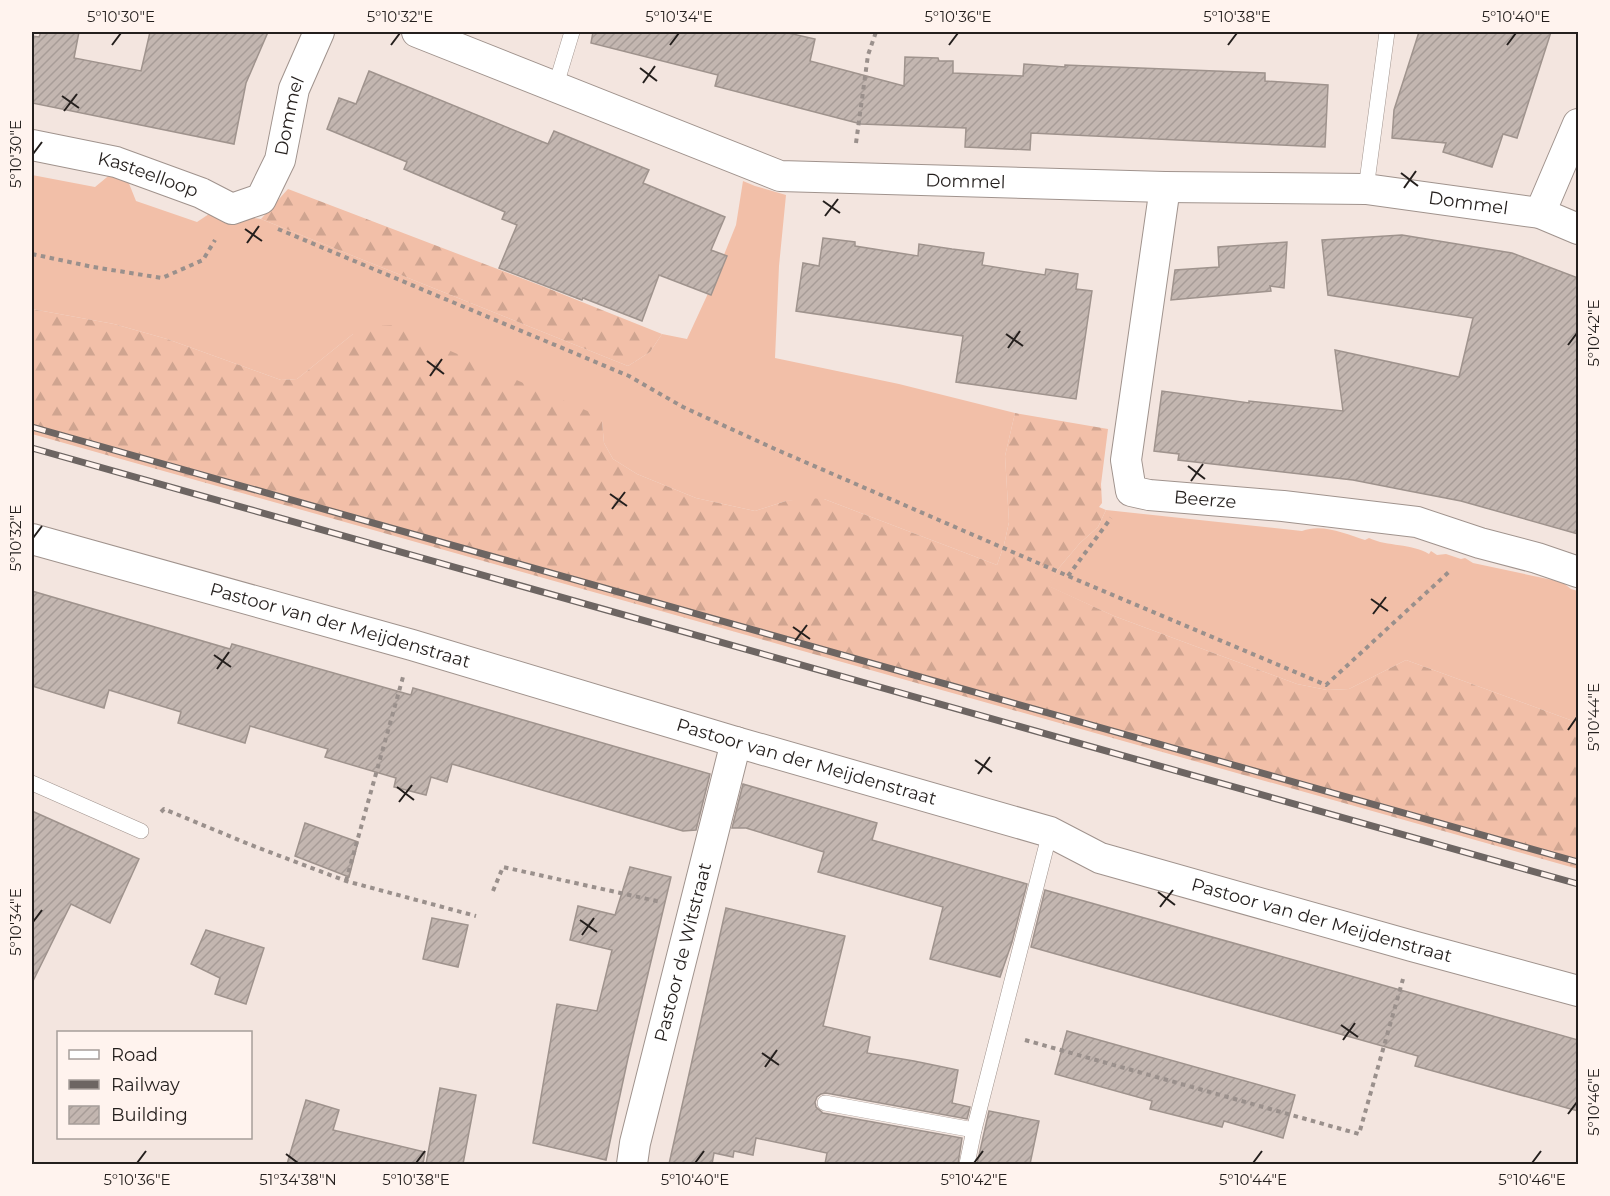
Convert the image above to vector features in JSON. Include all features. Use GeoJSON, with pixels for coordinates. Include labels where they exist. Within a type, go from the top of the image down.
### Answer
{"type":"FeatureCollection","features":[{"type":"Feature","properties":{"kind":"street","name":"Dommel"},"geometry":{"type":"LineString","coordinates":[[232,209],[261,199],[280,160],[294,88],[319,32]]}},
{"type":"Feature","properties":{"kind":"street","name":"Dommel"},"geometry":{"type":"LineString","coordinates":[[417,32],[780,176],[1165,187],[1366,189],[1540,213],[1578,229]]}},
{"type":"Feature","properties":{"kind":"street"},"geometry":{"type":"LineString","coordinates":[[1540,213],[1578,124]]}},
{"type":"Feature","properties":{"kind":"street","name":"Kasteelloop"},"geometry":{"type":"LineString","coordinates":[[32,145],[116,162],[201,193],[232,209]]}},
{"type":"Feature","properties":{"kind":"street"},"geometry":{"type":"LineString","coordinates":[[1131,491],[1126,460],[1165,187]]}},
{"type":"Feature","properties":{"kind":"street","name":"Beerze"},"geometry":{"type":"LineString","coordinates":[[1131,491],[1149,495],[1283,506],[1417,522],[1578,572]]}},
{"type":"Feature","properties":{"kind":"street","name":"Pastoor van der Meijdenstraat"},"geometry":{"type":"LineString","coordinates":[[32,539],[412,645],[736,742],[1050,832],[1100,858],[1578,991]]}},
{"type":"Feature","properties":{"kind":"street","name":"Pastoor de Witstraat"},"geometry":{"type":"LineString","coordinates":[[632,1164],[635,1143],[736,742]]}},
{"type":"Feature","properties":{"kind":"lane"},"geometry":{"type":"LineString","coordinates":[[555,88],[572,32]]}},
{"type":"Feature","properties":{"kind":"lane"},"geometry":{"type":"LineString","coordinates":[[1366,189],[1387,32]]}},
{"type":"Feature","properties":{"kind":"lane"},"geometry":{"type":"LineString","coordinates":[[32,783],[141,831]]}},
{"type":"Feature","properties":{"kind":"lane"},"geometry":{"type":"LineString","coordinates":[[967,1164],[1050,832]]}},
{"type":"Feature","properties":{"kind":"lane"},"geometry":{"type":"LineString","coordinates":[[825,1102],[974,1130]]}},
{"type":"Feature","properties":{"kind":"path"},"geometry":{"type":"LineString","coordinates":[[857,178],[855,150],[868,55],[876,32]]}},
{"type":"Feature","properties":{"kind":"path"},"geometry":{"type":"LineString","coordinates":[[32,254],[162,278],[203,260],[232,209],[629,376],[693,412],[775,449],[1326,685],[1480,543]]}},
{"type":"Feature","properties":{"kind":"path"},"geometry":{"type":"LineString","coordinates":[[1068,576],[1131,491]]}},
{"type":"Feature","properties":{"kind":"path"},"geometry":{"type":"LineString","coordinates":[[345,881],[412,645]]}},
{"type":"Feature","properties":{"kind":"path"},"geometry":{"type":"LineString","coordinates":[[141,831],[164,809],[345,881],[476,916]]}},
{"type":"Feature","properties":{"kind":"path"},"geometry":{"type":"LineString","coordinates":[[493,891],[503,867],[694,909]]}},
{"type":"Feature","properties":{"kind":"path"},"geometry":{"type":"LineString","coordinates":[[1016,1038],[1359,1134],[1412,946]]}},
{"type":"Feature","properties":{"kind":"green space"},"geometry":{"type":"Polygon","coordinates":[[[112,173],[126,176],[136,201],[197,222],[212,212],[261,219],[628,366],[650,352],[662,334],[687,339],[736,225],[743,181],[786,195],[779,266],[775,358],[899,384],[1015,413],[1005,456],[1009,522],[997,565],[824,499],[786,501],[755,511],[696,498],[637,474],[613,459],[604,443],[602,421],[353,334],[297,379],[281,380],[167,339],[114,324],[32,309],[32,175],[95,187],[112,173]]]}},
{"type":"Feature","properties":{"kind":"green space"},"geometry":{"type":"Polygon","coordinates":[[[288,189],[662,334],[650,352],[628,366],[261,219],[288,189]]]}},
{"type":"Feature","properties":{"kind":"green space"},"geometry":{"type":"Polygon","coordinates":[[[32,309],[114,324],[167,339],[281,380],[297,379],[353,334],[377,326],[391,325],[592,413],[602,421],[604,443],[613,459],[637,474],[696,498],[755,511],[786,501],[808,498],[824,499],[997,565],[1009,522],[1005,456],[1015,413],[1108,429],[1101,484],[1102,503],[1099,507],[1106,510],[1098,527],[1080,543],[1058,569],[1049,586],[1114,616],[1297,684],[1327,690],[1349,689],[1406,660],[1573,721],[1578,719],[1578,869],[32,434],[32,309]]]}},
{"type":"Feature","properties":{"kind":"green space"},"geometry":{"type":"Polygon","coordinates":[[[1106,510],[1302,531],[1326,529],[1365,540],[1369,538],[1415,548],[1429,554],[1431,551],[1437,555],[1446,554],[1461,559],[1465,558],[1473,563],[1562,582],[1578,591],[1578,719],[1573,721],[1406,660],[1349,689],[1327,690],[1297,684],[1114,616],[1048,586],[1058,569],[1080,543],[1098,527],[1106,510]]]}},
{"type":"Feature","properties":{"kind":"building"},"geometry":{"type":"Polygon","coordinates":[[[41,32],[79,32],[74,58],[141,71],[150,32],[268,32],[246,83],[234,144],[32,103],[32,36],[39,37],[41,32]]]}},
{"type":"Feature","properties":{"kind":"building"},"geometry":{"type":"Polygon","coordinates":[[[593,32],[784,32],[815,39],[810,61],[904,86],[905,57],[953,61],[953,73],[1023,76],[1024,64],[1265,73],[1265,81],[1328,85],[1325,147],[1031,133],[1030,150],[965,147],[966,128],[861,124],[715,86],[718,75],[591,43],[593,32]]]}},
{"type":"Feature","properties":{"kind":"building"},"geometry":{"type":"Polygon","coordinates":[[[1419,32],[1551,32],[1517,138],[1503,134],[1492,167],[1443,152],[1446,143],[1392,138],[1394,110],[1419,32]]]}},
{"type":"Feature","properties":{"kind":"building"},"geometry":{"type":"Polygon","coordinates":[[[369,71],[548,144],[554,131],[649,170],[643,183],[725,217],[711,250],[727,256],[711,295],[659,275],[642,321],[499,268],[517,225],[502,219],[505,212],[404,169],[407,162],[327,129],[339,98],[356,104],[369,71]]]}},
{"type":"Feature","properties":{"kind":"building"},"geometry":{"type":"Polygon","coordinates":[[[1402,235],[1512,253],[1578,278],[1578,534],[1461,501],[1353,480],[1178,460],[1179,454],[1154,451],[1162,391],[1249,403],[1249,401],[1343,411],[1335,350],[1459,377],[1473,318],[1328,295],[1322,240],[1402,235]]]}},
{"type":"Feature","properties":{"kind":"building"},"geometry":{"type":"Polygon","coordinates":[[[823,238],[855,242],[855,246],[918,256],[919,244],[984,253],[982,265],[1045,275],[1046,269],[1078,274],[1076,289],[1092,291],[1076,399],[956,382],[963,336],[796,311],[803,263],[819,266],[823,238]]]}},
{"type":"Feature","properties":{"kind":"building"},"geometry":{"type":"Polygon","coordinates":[[[1287,242],[1284,288],[1270,286],[1271,291],[1171,300],[1175,270],[1219,267],[1218,247],[1287,242]]]}},
{"type":"Feature","properties":{"kind":"building"},"geometry":{"type":"Polygon","coordinates":[[[32,591],[230,649],[232,644],[411,695],[413,688],[710,774],[696,830],[683,831],[452,764],[447,782],[431,777],[426,795],[394,787],[396,778],[325,757],[328,749],[250,726],[245,743],[178,723],[181,712],[109,690],[104,708],[32,686],[32,591]]]}},
{"type":"Feature","properties":{"kind":"building"},"geometry":{"type":"Polygon","coordinates":[[[743,784],[877,823],[872,840],[1027,884],[1000,977],[930,959],[943,907],[818,872],[824,852],[746,828],[732,828],[743,784]]]}},
{"type":"Feature","properties":{"kind":"building"},"geometry":{"type":"Polygon","coordinates":[[[32,811],[139,859],[110,923],[71,904],[32,983],[32,811]]]}},
{"type":"Feature","properties":{"kind":"building"},"geometry":{"type":"Polygon","coordinates":[[[305,823],[358,842],[349,877],[295,856],[305,823]]]}},
{"type":"Feature","properties":{"kind":"building"},"geometry":{"type":"Polygon","coordinates":[[[630,867],[671,877],[606,1160],[533,1143],[557,1004],[597,1011],[612,950],[570,940],[578,906],[615,915],[630,867]]]}},
{"type":"Feature","properties":{"kind":"building"},"geometry":{"type":"Polygon","coordinates":[[[1045,890],[1578,1040],[1578,1111],[1415,1066],[1418,1056],[1031,947],[1045,890]]]}},
{"type":"Feature","properties":{"kind":"building"},"geometry":{"type":"Polygon","coordinates":[[[726,908],[845,936],[823,1026],[870,1037],[867,1053],[958,1070],[952,1103],[970,1107],[967,1119],[826,1093],[817,1097],[816,1107],[823,1113],[962,1138],[958,1164],[825,1164],[827,1153],[756,1138],[753,1155],[734,1151],[733,1157],[714,1153],[712,1164],[669,1164],[726,908]]]}},
{"type":"Feature","properties":{"kind":"building"},"geometry":{"type":"Polygon","coordinates":[[[432,918],[468,925],[458,967],[423,959],[432,918]]]}},
{"type":"Feature","properties":{"kind":"building"},"geometry":{"type":"Polygon","coordinates":[[[206,930],[264,948],[246,1004],[215,994],[220,978],[191,964],[206,930]]]}},
{"type":"Feature","properties":{"kind":"building"},"geometry":{"type":"Polygon","coordinates":[[[1067,1031],[1295,1095],[1283,1138],[1224,1121],[1222,1127],[1150,1109],[1152,1101],[1055,1074],[1067,1031]]]}},
{"type":"Feature","properties":{"kind":"building"},"geometry":{"type":"Polygon","coordinates":[[[440,1088],[476,1095],[463,1164],[426,1164],[440,1088]]]}},
{"type":"Feature","properties":{"kind":"building"},"geometry":{"type":"Polygon","coordinates":[[[306,1100],[339,1110],[333,1130],[425,1152],[423,1164],[287,1164],[306,1100]]]}},
{"type":"Feature","properties":{"kind":"building"},"geometry":{"type":"Polygon","coordinates":[[[989,1111],[1039,1121],[1030,1164],[977,1164],[989,1111]]]}},
{"type":"Feature","properties":{"kind":"railway"},"geometry":{"type":"LineString","coordinates":[[32,427],[1578,862]]}},
{"type":"Feature","properties":{"kind":"railway"},"geometry":{"type":"LineString","coordinates":[[32,448],[1578,884]]}}]}
